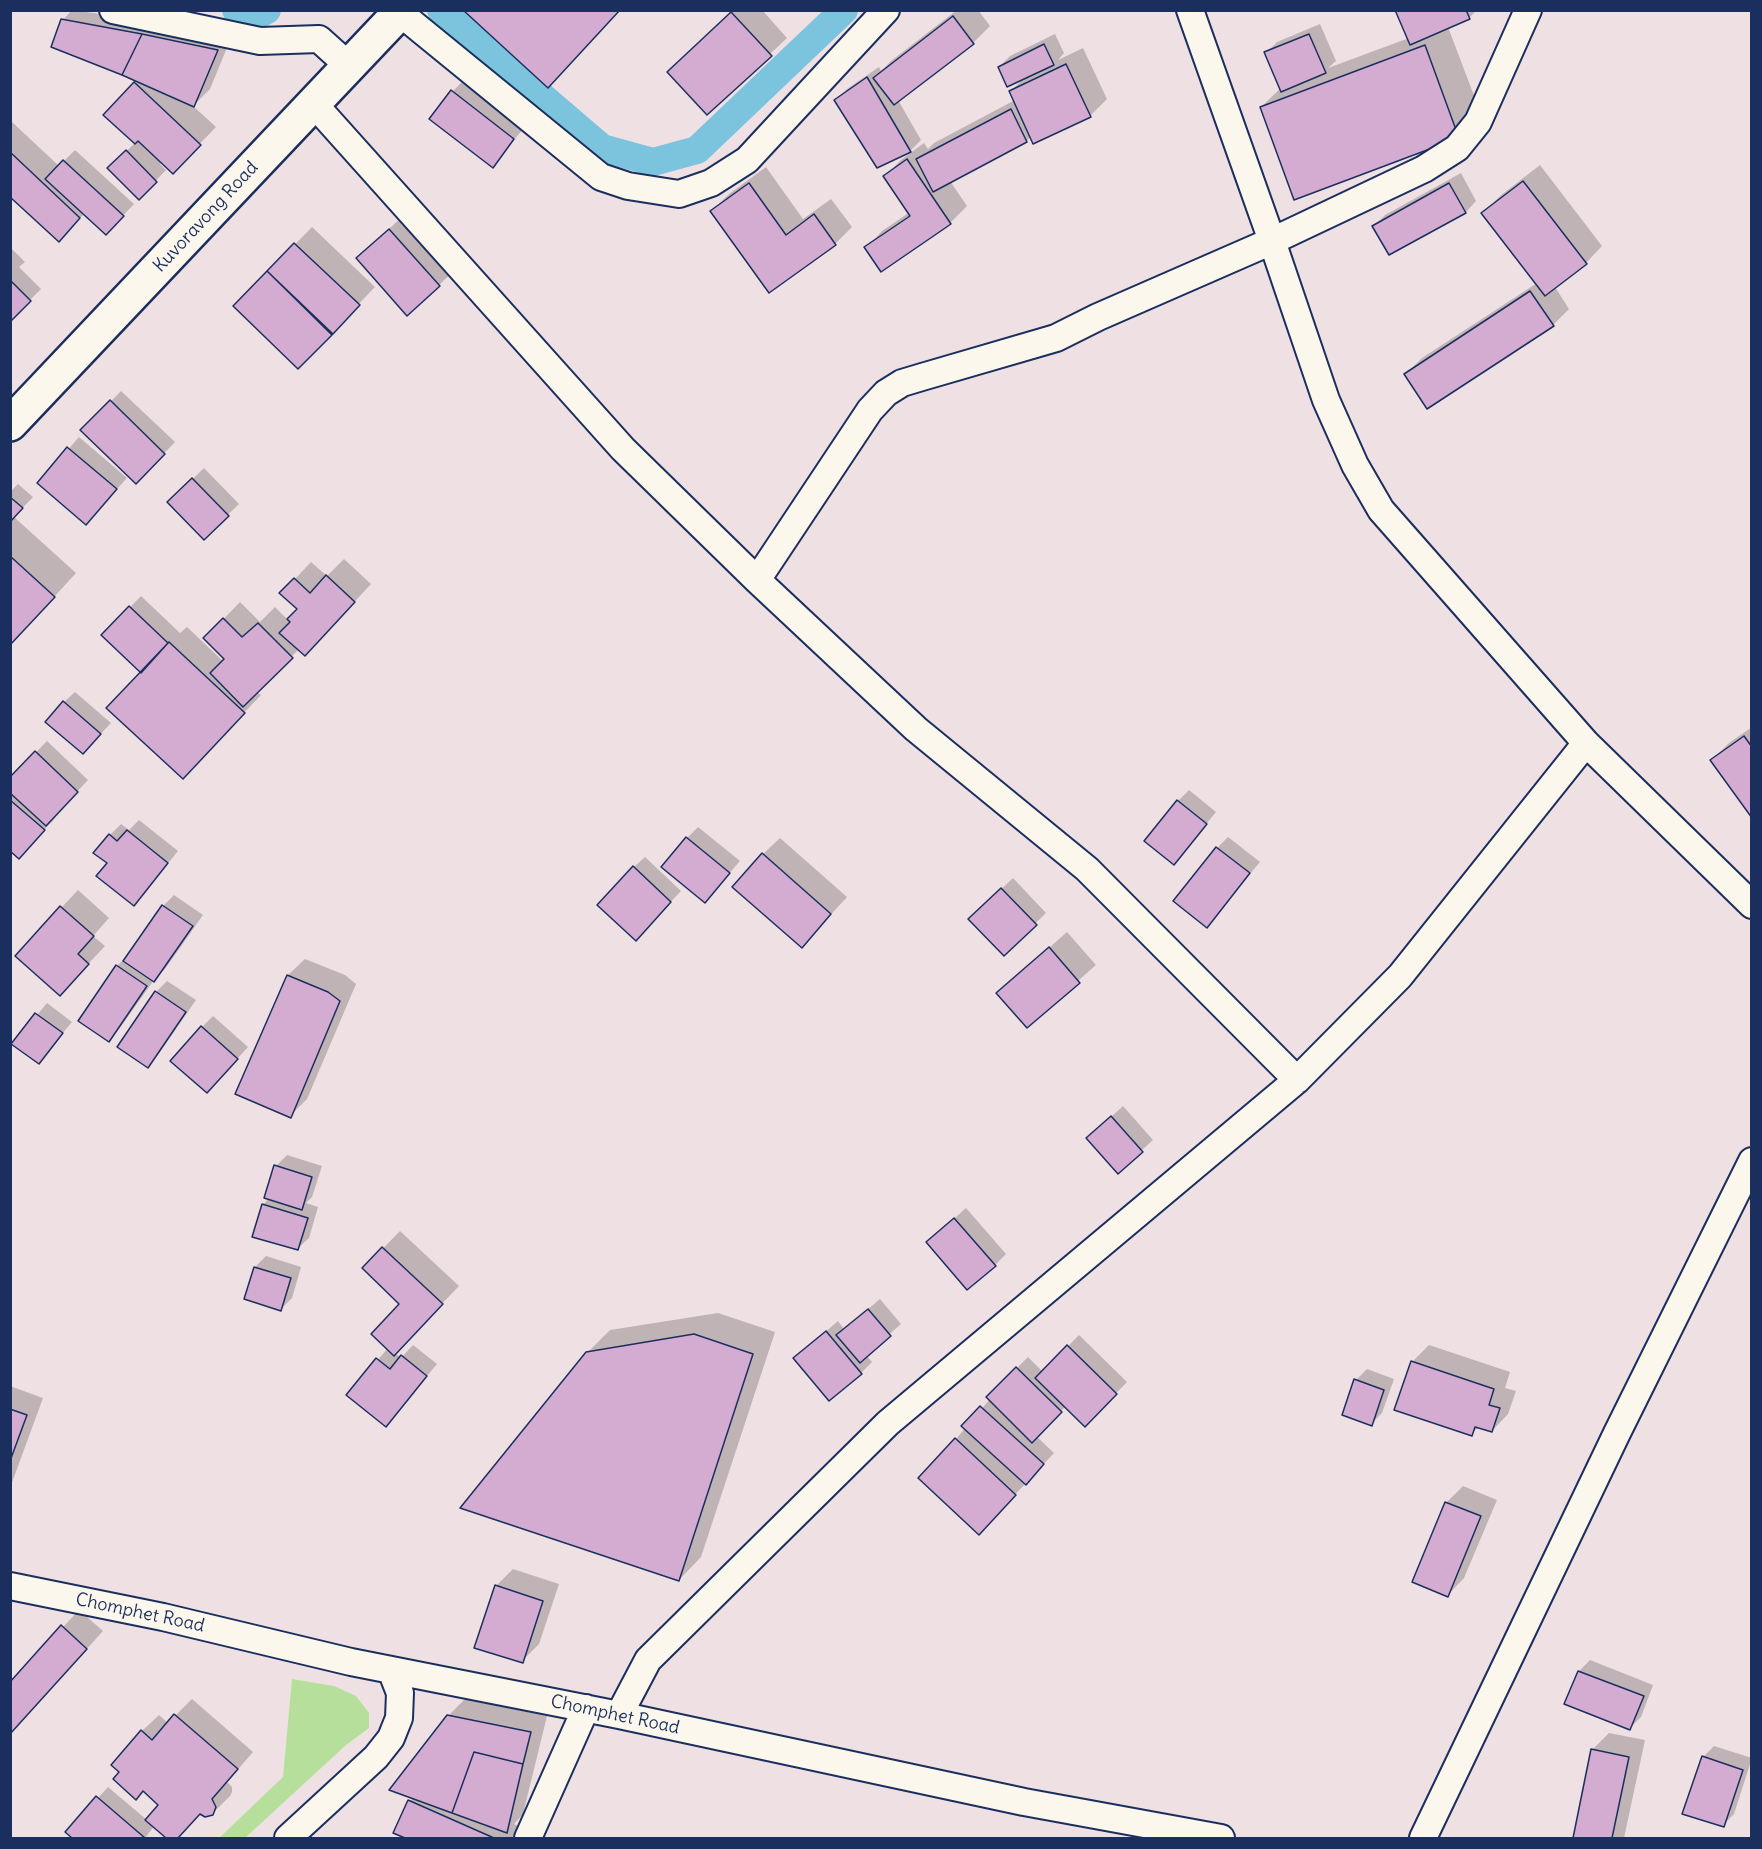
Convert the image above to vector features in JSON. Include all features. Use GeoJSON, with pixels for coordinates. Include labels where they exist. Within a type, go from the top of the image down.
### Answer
{"type":"FeatureCollection","features":[{"type":"Feature","properties":{"kind":"street"},"geometry":{"type":"LineString","coordinates":[[113,10],[260,41],[319,39],[349,66]]}},
{"type":"Feature","properties":{"kind":"street"},"geometry":{"type":"LineString","coordinates":[[401,12],[601,177],[628,186],[679,194],[711,183],[747,160],[886,10]]}},
{"type":"Feature","properties":{"kind":"street"},"geometry":{"type":"LineString","coordinates":[[1190,10],[1326,400],[1354,465],[1381,510],[1586,743],[1752,905]]}},
{"type":"Feature","properties":{"kind":"street"},"geometry":{"type":"LineString","coordinates":[[757,580],[870,410],[886,393],[902,383],[1056,338],[1098,317],[1272,241],[1424,169],[1457,148],[1478,122],[1528,10]]}},
{"type":"Feature","properties":{"kind":"street","name":"Kuvoravong Road"},"geometry":{"type":"LineString","coordinates":[[10,424],[401,12]]}},
{"type":"Feature","properties":{"kind":"street"},"geometry":{"type":"LineString","coordinates":[[314,104],[623,449],[757,580],[916,729],[1087,869],[1297,1080]]}},
{"type":"Feature","properties":{"kind":"street"},"geometry":{"type":"LineString","coordinates":[[619,1715],[648,1660],[888,1423],[1297,1080],[1400,976],[1586,743]]}},
{"type":"Feature","properties":{"kind":"street"},"geometry":{"type":"LineString","coordinates":[[1423,1839],[1617,1434],[1752,1161]]}},
{"type":"Feature","properties":{"kind":"street","name":"Chomphet Road"},"geometry":{"type":"LineString","coordinates":[[10,1586],[163,1617],[391,1670],[586,1708],[1024,1802],[1221,1839]]}},
{"type":"Feature","properties":{"kind":"street"},"geometry":{"type":"LineString","coordinates":[[288,1839],[376,1757],[391,1738],[399,1718],[400,1693],[391,1670]]}},
{"type":"Feature","properties":{"kind":"street"},"geometry":{"type":"LineString","coordinates":[[528,1839],[586,1708]]}},
{"type":"Feature","properties":{"kind":"green space"},"geometry":{"type":"Polygon","coordinates":[[[292,1679],[334,1686],[356,1696],[369,1713],[369,1728],[346,1745],[245,1838],[219,1838],[283,1777],[292,1679]]]}},
{"type":"Feature","properties":{"kind":"building"},"geometry":{"type":"Polygon","coordinates":[[[463,10],[620,10],[548,88],[463,10]]]}},
{"type":"Feature","properties":{"kind":"building"},"geometry":{"type":"Polygon","coordinates":[[[1395,10],[1466,10],[1470,19],[1410,45],[1395,10]]]}},
{"type":"Feature","properties":{"kind":"building"},"geometry":{"type":"Polygon","coordinates":[[[731,12],[772,56],[707,115],[667,72],[731,12]]]}},
{"type":"Feature","properties":{"kind":"building"},"geometry":{"type":"Polygon","coordinates":[[[953,16],[974,44],[894,105],[873,78],[953,16]]]}},
{"type":"Feature","properties":{"kind":"building"},"geometry":{"type":"Polygon","coordinates":[[[61,19],[142,34],[122,75],[51,47],[61,19]]]}},
{"type":"Feature","properties":{"kind":"building"},"geometry":{"type":"Polygon","coordinates":[[[142,34],[218,50],[194,107],[122,75],[142,34]]]}},
{"type":"Feature","properties":{"kind":"building"},"geometry":{"type":"Polygon","coordinates":[[[1309,34],[1326,73],[1281,92],[1264,52],[1309,34]]]}},
{"type":"Feature","properties":{"kind":"building"},"geometry":{"type":"Polygon","coordinates":[[[1044,44],[1054,65],[1007,87],[998,67],[1044,44]]]}},
{"type":"Feature","properties":{"kind":"building"},"geometry":{"type":"Polygon","coordinates":[[[1425,45],[1459,138],[1294,200],[1260,107],[1425,45]]]}},
{"type":"Feature","properties":{"kind":"building"},"geometry":{"type":"Polygon","coordinates":[[[1066,64],[1091,117],[1033,144],[1009,91],[1066,64]]]}},
{"type":"Feature","properties":{"kind":"building"},"geometry":{"type":"Polygon","coordinates":[[[867,77],[911,152],[877,168],[834,100],[867,77]]]}},
{"type":"Feature","properties":{"kind":"building"},"geometry":{"type":"Polygon","coordinates":[[[134,82],[201,145],[173,174],[138,141],[135,144],[103,115],[134,82]]]}},
{"type":"Feature","properties":{"kind":"building"},"geometry":{"type":"Polygon","coordinates":[[[451,90],[514,139],[493,168],[429,119],[451,90]]]}},
{"type":"Feature","properties":{"kind":"building"},"geometry":{"type":"Polygon","coordinates":[[[1011,109],[1027,142],[933,192],[916,159],[1011,109]]]}},
{"type":"Feature","properties":{"kind":"building"},"geometry":{"type":"Polygon","coordinates":[[[126,150],[157,182],[139,200],[107,168],[126,150]]]}},
{"type":"Feature","properties":{"kind":"building"},"geometry":{"type":"Polygon","coordinates":[[[10,152],[80,218],[59,242],[10,197],[10,152]]]}},
{"type":"Feature","properties":{"kind":"building"},"geometry":{"type":"Polygon","coordinates":[[[907,159],[951,224],[881,272],[864,247],[910,216],[883,176],[907,159]]]}},
{"type":"Feature","properties":{"kind":"building"},"geometry":{"type":"Polygon","coordinates":[[[63,160],[124,216],[106,235],[45,179],[63,160]]]}},
{"type":"Feature","properties":{"kind":"building"},"geometry":{"type":"Polygon","coordinates":[[[1523,181],[1587,264],[1545,296],[1481,213],[1523,181]]]}},
{"type":"Feature","properties":{"kind":"building"},"geometry":{"type":"Polygon","coordinates":[[[749,183],[786,235],[814,214],[836,245],[769,293],[710,211],[749,183]]]}},
{"type":"Feature","properties":{"kind":"building"},"geometry":{"type":"Polygon","coordinates":[[[1449,183],[1466,213],[1389,255],[1372,226],[1449,183]]]}},
{"type":"Feature","properties":{"kind":"building"},"geometry":{"type":"Polygon","coordinates":[[[389,229],[440,286],[407,316],[356,258],[389,229]]]}},
{"type":"Feature","properties":{"kind":"building"},"geometry":{"type":"Polygon","coordinates":[[[294,243],[360,305],[333,334],[267,271],[294,243]]]}},
{"type":"Feature","properties":{"kind":"building"},"geometry":{"type":"Polygon","coordinates":[[[267,271],[332,335],[298,369],[233,306],[267,271]]]}},
{"type":"Feature","properties":{"kind":"building"},"geometry":{"type":"Polygon","coordinates":[[[10,280],[31,301],[12,320],[10,319],[10,280]]]}},
{"type":"Feature","properties":{"kind":"building"},"geometry":{"type":"Polygon","coordinates":[[[1530,291],[1554,326],[1427,409],[1404,374],[1530,291]]]}},
{"type":"Feature","properties":{"kind":"building"},"geometry":{"type":"Polygon","coordinates":[[[110,400],[165,454],[136,484],[80,430],[110,400]]]}},
{"type":"Feature","properties":{"kind":"building"},"geometry":{"type":"Polygon","coordinates":[[[67,447],[117,489],[86,525],[37,483],[67,447]]]}},
{"type":"Feature","properties":{"kind":"building"},"geometry":{"type":"Polygon","coordinates":[[[192,478],[229,516],[204,540],[167,502],[192,478]]]}},
{"type":"Feature","properties":{"kind":"building"},"geometry":{"type":"Polygon","coordinates":[[[10,497],[23,508],[10,522],[10,497]]]}},
{"type":"Feature","properties":{"kind":"building"},"geometry":{"type":"Polygon","coordinates":[[[10,556],[55,597],[10,645],[10,556]]]}},
{"type":"Feature","properties":{"kind":"building"},"geometry":{"type":"Polygon","coordinates":[[[326,575],[355,602],[305,656],[279,633],[290,622],[287,619],[297,609],[279,593],[294,578],[310,593],[326,575]]]}},
{"type":"Feature","properties":{"kind":"building"},"geometry":{"type":"Polygon","coordinates":[[[129,606],[168,643],[141,673],[101,635],[129,606]]]}},
{"type":"Feature","properties":{"kind":"building"},"geometry":{"type":"Polygon","coordinates":[[[223,618],[242,637],[258,623],[293,658],[243,707],[210,673],[224,659],[203,638],[223,618]]]}},
{"type":"Feature","properties":{"kind":"building"},"geometry":{"type":"Polygon","coordinates":[[[169,642],[245,713],[183,779],[106,708],[169,642]]]}},
{"type":"Feature","properties":{"kind":"building"},"geometry":{"type":"Polygon","coordinates":[[[63,701],[101,734],[83,754],[45,722],[63,701]]]}},
{"type":"Feature","properties":{"kind":"building"},"geometry":{"type":"Polygon","coordinates":[[[1744,736],[1752,747],[1752,818],[1710,760],[1744,736]]]}},
{"type":"Feature","properties":{"kind":"building"},"geometry":{"type":"Polygon","coordinates":[[[35,751],[78,792],[46,826],[10,793],[10,777],[35,751]]]}},
{"type":"Feature","properties":{"kind":"building"},"geometry":{"type":"Polygon","coordinates":[[[10,800],[45,830],[19,859],[10,851],[10,800]]]}},
{"type":"Feature","properties":{"kind":"building"},"geometry":{"type":"Polygon","coordinates":[[[1177,800],[1207,824],[1174,865],[1144,841],[1177,800]]]}},
{"type":"Feature","properties":{"kind":"building"},"geometry":{"type":"Polygon","coordinates":[[[127,830],[168,863],[134,906],[96,876],[107,863],[93,853],[109,834],[117,841],[127,830]]]}},
{"type":"Feature","properties":{"kind":"building"},"geometry":{"type":"Polygon","coordinates":[[[686,837],[730,873],[705,903],[661,867],[686,837]]]}},
{"type":"Feature","properties":{"kind":"building"},"geometry":{"type":"Polygon","coordinates":[[[1216,847],[1250,873],[1207,928],[1173,901],[1216,847]]]}},
{"type":"Feature","properties":{"kind":"building"},"geometry":{"type":"Polygon","coordinates":[[[762,853],[831,914],[802,948],[732,887],[762,853]]]}},
{"type":"Feature","properties":{"kind":"building"},"geometry":{"type":"Polygon","coordinates":[[[633,866],[671,902],[636,941],[597,905],[633,866]]]}},
{"type":"Feature","properties":{"kind":"building"},"geometry":{"type":"Polygon","coordinates":[[[1001,888],[1037,925],[1004,956],[968,919],[1001,888]]]}},
{"type":"Feature","properties":{"kind":"building"},"geometry":{"type":"Polygon","coordinates":[[[162,905],[193,926],[154,982],[123,961],[162,905]]]}},
{"type":"Feature","properties":{"kind":"building"},"geometry":{"type":"Polygon","coordinates":[[[60,906],[94,936],[78,954],[89,964],[60,996],[15,956],[60,906]]]}},
{"type":"Feature","properties":{"kind":"building"},"geometry":{"type":"Polygon","coordinates":[[[1049,947],[1080,983],[1027,1028],[996,993],[1049,947]]]}},
{"type":"Feature","properties":{"kind":"building"},"geometry":{"type":"Polygon","coordinates":[[[116,965],[147,986],[109,1042],[78,1021],[116,965]]]}},
{"type":"Feature","properties":{"kind":"building"},"geometry":{"type":"Polygon","coordinates":[[[287,975],[328,992],[340,1001],[291,1118],[235,1094],[287,975]]]}},
{"type":"Feature","properties":{"kind":"building"},"geometry":{"type":"Polygon","coordinates":[[[155,991],[186,1012],[148,1068],[117,1047],[155,991]]]}},
{"type":"Feature","properties":{"kind":"building"},"geometry":{"type":"Polygon","coordinates":[[[35,1013],[63,1033],[39,1064],[11,1044],[35,1013]]]}},
{"type":"Feature","properties":{"kind":"building"},"geometry":{"type":"Polygon","coordinates":[[[201,1026],[238,1059],[207,1093],[170,1061],[201,1026]]]}},
{"type":"Feature","properties":{"kind":"building"},"geometry":{"type":"Polygon","coordinates":[[[1111,1116],[1143,1152],[1118,1174],[1086,1138],[1111,1116]]]}},
{"type":"Feature","properties":{"kind":"building"},"geometry":{"type":"Polygon","coordinates":[[[274,1165],[312,1177],[302,1210],[264,1198],[274,1165]]]}},
{"type":"Feature","properties":{"kind":"building"},"geometry":{"type":"Polygon","coordinates":[[[262,1204],[308,1218],[298,1250],[252,1237],[262,1204]]]}},
{"type":"Feature","properties":{"kind":"building"},"geometry":{"type":"Polygon","coordinates":[[[954,1218],[996,1266],[967,1290],[926,1242],[954,1218]]]}},
{"type":"Feature","properties":{"kind":"building"},"geometry":{"type":"Polygon","coordinates":[[[382,1247],[443,1304],[394,1356],[371,1334],[399,1304],[362,1268],[382,1247]]]}},
{"type":"Feature","properties":{"kind":"building"},"geometry":{"type":"Polygon","coordinates":[[[254,1267],[291,1278],[281,1311],[244,1299],[254,1267]]]}},
{"type":"Feature","properties":{"kind":"building"},"geometry":{"type":"Polygon","coordinates":[[[868,1309],[891,1336],[860,1363],[836,1335],[868,1309]]]}},
{"type":"Feature","properties":{"kind":"building"},"geometry":{"type":"Polygon","coordinates":[[[826,1331],[862,1374],[829,1401],[793,1358],[826,1331]]]}},
{"type":"Feature","properties":{"kind":"building"},"geometry":{"type":"Polygon","coordinates":[[[694,1334],[753,1354],[679,1581],[460,1508],[586,1352],[694,1334]]]}},
{"type":"Feature","properties":{"kind":"building"},"geometry":{"type":"Polygon","coordinates":[[[1067,1345],[1117,1394],[1085,1427],[1035,1378],[1067,1345]]]}},
{"type":"Feature","properties":{"kind":"building"},"geometry":{"type":"Polygon","coordinates":[[[401,1355],[427,1376],[386,1427],[346,1395],[376,1358],[390,1369],[401,1355]]]}},
{"type":"Feature","properties":{"kind":"building"},"geometry":{"type":"Polygon","coordinates":[[[1411,1361],[1494,1389],[1489,1405],[1500,1408],[1492,1432],[1475,1427],[1472,1436],[1394,1410],[1411,1361]]]}},
{"type":"Feature","properties":{"kind":"building"},"geometry":{"type":"Polygon","coordinates":[[[1016,1367],[1062,1412],[1032,1443],[986,1397],[1016,1367]]]}},
{"type":"Feature","properties":{"kind":"building"},"geometry":{"type":"Polygon","coordinates":[[[1354,1379],[1384,1390],[1372,1426],[1342,1415],[1354,1379]]]}},
{"type":"Feature","properties":{"kind":"building"},"geometry":{"type":"Polygon","coordinates":[[[980,1406],[1044,1464],[1026,1485],[961,1426],[980,1406]]]}},
{"type":"Feature","properties":{"kind":"building"},"geometry":{"type":"Polygon","coordinates":[[[10,1409],[27,1415],[10,1461],[10,1409]]]}},
{"type":"Feature","properties":{"kind":"building"},"geometry":{"type":"Polygon","coordinates":[[[955,1438],[1016,1495],[979,1535],[918,1478],[955,1438]]]}},
{"type":"Feature","properties":{"kind":"building"},"geometry":{"type":"Polygon","coordinates":[[[1445,1502],[1481,1516],[1448,1597],[1412,1582],[1445,1502]]]}},
{"type":"Feature","properties":{"kind":"building"},"geometry":{"type":"Polygon","coordinates":[[[495,1585],[543,1601],[523,1663],[474,1648],[495,1585]]]}},
{"type":"Feature","properties":{"kind":"building"},"geometry":{"type":"Polygon","coordinates":[[[61,1625],[87,1649],[10,1734],[10,1682],[61,1625]]]}},
{"type":"Feature","properties":{"kind":"building"},"geometry":{"type":"Polygon","coordinates":[[[1578,1671],[1644,1696],[1630,1730],[1564,1704],[1578,1671]]]}},
{"type":"Feature","properties":{"kind":"building"},"geometry":{"type":"Polygon","coordinates":[[[174,1714],[238,1769],[212,1799],[216,1807],[213,1815],[205,1817],[200,1814],[178,1838],[166,1838],[145,1820],[158,1805],[143,1791],[136,1800],[113,1779],[119,1772],[111,1765],[141,1730],[152,1740],[174,1714]]]}},
{"type":"Feature","properties":{"kind":"building"},"geometry":{"type":"Polygon","coordinates":[[[447,1715],[531,1732],[523,1764],[474,1752],[452,1813],[389,1790],[447,1715]]]}},
{"type":"Feature","properties":{"kind":"building"},"geometry":{"type":"Polygon","coordinates":[[[1591,1749],[1629,1757],[1612,1838],[1573,1838],[1591,1749]]]}},
{"type":"Feature","properties":{"kind":"building"},"geometry":{"type":"Polygon","coordinates":[[[474,1752],[523,1764],[507,1833],[452,1813],[474,1752]]]}},
{"type":"Feature","properties":{"kind":"building"},"geometry":{"type":"Polygon","coordinates":[[[1702,1756],[1743,1770],[1724,1827],[1682,1814],[1702,1756]]]}},
{"type":"Feature","properties":{"kind":"building"},"geometry":{"type":"Polygon","coordinates":[[[96,1796],[145,1838],[72,1838],[65,1832],[96,1796]]]}},
{"type":"Feature","properties":{"kind":"building"},"geometry":{"type":"Polygon","coordinates":[[[408,1800],[494,1838],[405,1838],[393,1833],[408,1800]]]}},
{"type":"Feature","properties":{"kind":"waterway"},"geometry":{"type":"LineString","coordinates":[[236,10],[255,17],[267,10]]}},
{"type":"Feature","properties":{"kind":"waterway"},"geometry":{"type":"LineString","coordinates":[[441,10],[602,148],[653,162],[697,150],[844,10]]}}]}
